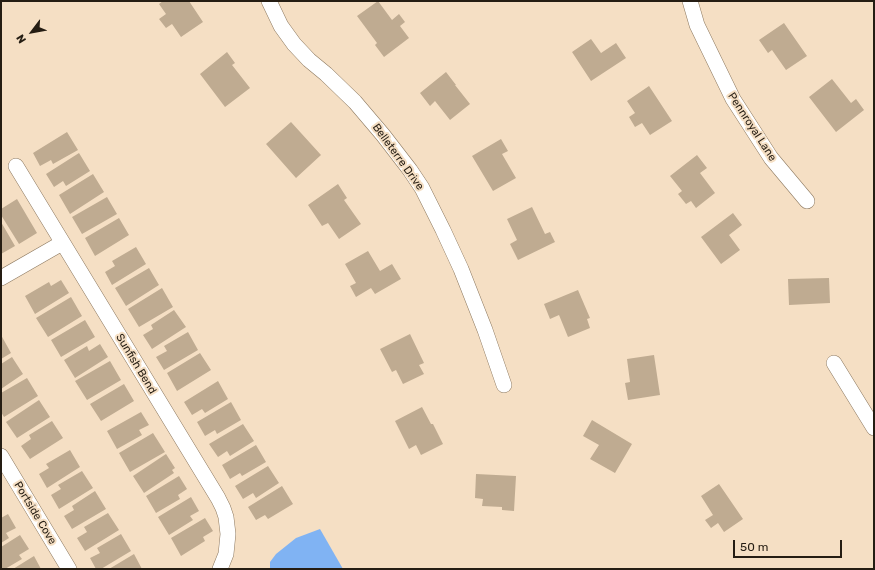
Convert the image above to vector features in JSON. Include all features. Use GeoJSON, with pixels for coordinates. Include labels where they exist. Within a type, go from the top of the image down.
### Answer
{"type":"FeatureCollection","features":[{"type":"Feature","properties":{"kind":"street","name":"Belleterre Drive"},"geometry":{"type":"LineString","coordinates":[[269,1],[281,26],[294,44],[360,108],[383,135],[422,188],[461,269],[485,330],[504,385]]}},
{"type":"Feature","properties":{"kind":"street","name":"Pennroyal Lane"},"geometry":{"type":"LineString","coordinates":[[690,1],[697,25],[732,100],[771,158],[807,202]]}},
{"type":"Feature","properties":{"kind":"street","name":"Sunfish Bend"},"geometry":{"type":"LineString","coordinates":[[16,166],[218,498],[226,517],[228,534],[226,554],[220,569]]}},
{"type":"Feature","properties":{"kind":"street"},"geometry":{"type":"LineString","coordinates":[[1,278],[62,243]]}},
{"type":"Feature","properties":{"kind":"street"},"geometry":{"type":"LineString","coordinates":[[834,363],[874,428]]}},
{"type":"Feature","properties":{"kind":"street","name":"Portside Cove"},"geometry":{"type":"LineString","coordinates":[[1,456],[69,569]]}},
{"type":"Feature","properties":{"kind":"water"},"geometry":{"type":"Polygon","coordinates":[[[320,529],[343,569],[270,569],[270,562],[276,554],[296,538],[320,529]]]}},
{"type":"Feature","properties":{"kind":"building"},"geometry":{"type":"Polygon","coordinates":[[[163,1],[189,1],[203,22],[181,37],[172,24],[166,28],[159,19],[166,14],[159,4],[163,1]]]}},
{"type":"Feature","properties":{"kind":"building"},"geometry":{"type":"Polygon","coordinates":[[[378,1],[392,20],[399,14],[405,22],[400,26],[409,38],[384,57],[375,45],[377,43],[357,16],[378,1]]]}},
{"type":"Feature","properties":{"kind":"building"},"geometry":{"type":"Polygon","coordinates":[[[784,23],[807,56],[786,70],[772,50],[768,53],[759,40],[784,23]]]}},
{"type":"Feature","properties":{"kind":"building"},"geometry":{"type":"Polygon","coordinates":[[[591,39],[601,53],[616,43],[626,58],[591,81],[572,52],[591,39]]]}},
{"type":"Feature","properties":{"kind":"building"},"geometry":{"type":"Polygon","coordinates":[[[227,52],[235,63],[232,65],[250,88],[225,107],[200,74],[227,52]]]}},
{"type":"Feature","properties":{"kind":"building"},"geometry":{"type":"Polygon","coordinates":[[[446,72],[470,104],[450,120],[435,101],[430,106],[420,93],[446,72]]]}},
{"type":"Feature","properties":{"kind":"building"},"geometry":{"type":"Polygon","coordinates":[[[832,79],[851,103],[856,99],[864,110],[836,132],[809,97],[832,79]]]}},
{"type":"Feature","properties":{"kind":"building"},"geometry":{"type":"Polygon","coordinates":[[[649,86],[672,121],[650,135],[642,123],[635,127],[629,117],[635,113],[627,101],[649,86]]]}},
{"type":"Feature","properties":{"kind":"building"},"geometry":{"type":"Polygon","coordinates":[[[291,122],[321,155],[296,178],[266,144],[291,122]]]}},
{"type":"Feature","properties":{"kind":"building"},"geometry":{"type":"Polygon","coordinates":[[[67,132],[78,150],[53,164],[51,160],[40,166],[33,153],[67,132]]]}},
{"type":"Feature","properties":{"kind":"building"},"geometry":{"type":"Polygon","coordinates":[[[501,139],[508,151],[502,154],[516,178],[493,191],[472,156],[501,139]]]}},
{"type":"Feature","properties":{"kind":"building"},"geometry":{"type":"Polygon","coordinates":[[[79,153],[90,171],[66,186],[63,181],[54,187],[46,174],[79,153]]]}},
{"type":"Feature","properties":{"kind":"building"},"geometry":{"type":"Polygon","coordinates":[[[697,155],[707,168],[700,173],[715,193],[696,208],[691,201],[686,204],[678,194],[682,191],[670,176],[697,155]]]}},
{"type":"Feature","properties":{"kind":"building"},"geometry":{"type":"Polygon","coordinates":[[[93,174],[104,192],[70,214],[59,195],[93,174]]]}},
{"type":"Feature","properties":{"kind":"building"},"geometry":{"type":"Polygon","coordinates":[[[338,184],[347,198],[344,200],[361,224],[339,239],[328,223],[322,226],[308,205],[338,184]]]}},
{"type":"Feature","properties":{"kind":"building"},"geometry":{"type":"Polygon","coordinates":[[[107,197],[117,214],[82,234],[72,217],[107,197]]]}},
{"type":"Feature","properties":{"kind":"building"},"geometry":{"type":"Polygon","coordinates":[[[17,199],[37,233],[19,244],[1,215],[1,209],[17,199]]]}},
{"type":"Feature","properties":{"kind":"building"},"geometry":{"type":"Polygon","coordinates":[[[532,207],[545,234],[550,232],[555,242],[518,260],[510,244],[517,240],[507,219],[532,207]]]}},
{"type":"Feature","properties":{"kind":"building"},"geometry":{"type":"Polygon","coordinates":[[[733,213],[742,225],[729,235],[740,250],[721,264],[701,237],[733,213]]]}},
{"type":"Feature","properties":{"kind":"building"},"geometry":{"type":"Polygon","coordinates":[[[119,218],[129,235],[95,256],[85,238],[119,218]]]}},
{"type":"Feature","properties":{"kind":"building"},"geometry":{"type":"Polygon","coordinates":[[[1,222],[15,246],[1,254],[1,222]]]}},
{"type":"Feature","properties":{"kind":"building"},"geometry":{"type":"Polygon","coordinates":[[[136,247],[146,264],[112,285],[105,272],[115,266],[112,261],[136,247]]]}},
{"type":"Feature","properties":{"kind":"building"},"geometry":{"type":"Polygon","coordinates":[[[368,251],[380,271],[392,264],[401,279],[375,294],[371,288],[356,297],[350,286],[356,283],[345,264],[368,251]]]}},
{"type":"Feature","properties":{"kind":"building"},"geometry":{"type":"Polygon","coordinates":[[[149,268],[159,285],[126,306],[115,288],[149,268]]]}},
{"type":"Feature","properties":{"kind":"building"},"geometry":{"type":"Polygon","coordinates":[[[829,278],[830,303],[789,305],[788,279],[829,278]]]}},
{"type":"Feature","properties":{"kind":"building"},"geometry":{"type":"Polygon","coordinates":[[[61,280],[69,293],[35,314],[25,296],[49,282],[51,286],[61,280]]]}},
{"type":"Feature","properties":{"kind":"building"},"geometry":{"type":"Polygon","coordinates":[[[162,288],[173,307],[139,327],[128,309],[162,288]]]}},
{"type":"Feature","properties":{"kind":"building"},"geometry":{"type":"Polygon","coordinates":[[[578,290],[590,318],[587,319],[590,328],[568,337],[559,315],[550,319],[544,304],[578,290]]]}},
{"type":"Feature","properties":{"kind":"building"},"geometry":{"type":"Polygon","coordinates":[[[71,297],[82,316],[48,337],[36,318],[71,297]]]}},
{"type":"Feature","properties":{"kind":"building"},"geometry":{"type":"Polygon","coordinates":[[[174,310],[186,327],[152,349],[143,335],[153,329],[151,325],[174,310]]]}},
{"type":"Feature","properties":{"kind":"building"},"geometry":{"type":"Polygon","coordinates":[[[85,320],[95,337],[61,357],[51,340],[85,320]]]}},
{"type":"Feature","properties":{"kind":"building"},"geometry":{"type":"Polygon","coordinates":[[[188,332],[198,350],[164,370],[156,357],[167,351],[164,346],[188,332]]]}},
{"type":"Feature","properties":{"kind":"building"},"geometry":{"type":"Polygon","coordinates":[[[410,334],[424,363],[419,365],[424,374],[403,384],[396,370],[392,372],[380,349],[410,334]]]}},
{"type":"Feature","properties":{"kind":"building"},"geometry":{"type":"Polygon","coordinates":[[[1,335],[11,353],[1,359],[1,335]]]}},
{"type":"Feature","properties":{"kind":"building"},"geometry":{"type":"Polygon","coordinates":[[[100,344],[108,357],[75,378],[64,360],[87,346],[89,351],[100,344]]]}},
{"type":"Feature","properties":{"kind":"building"},"geometry":{"type":"Polygon","coordinates":[[[200,353],[211,370],[177,391],[167,373],[200,353]]]}},
{"type":"Feature","properties":{"kind":"building"},"geometry":{"type":"Polygon","coordinates":[[[654,355],[660,395],[628,400],[625,383],[630,382],[627,359],[654,355]]]}},
{"type":"Feature","properties":{"kind":"building"},"geometry":{"type":"Polygon","coordinates":[[[12,357],[23,374],[1,389],[1,364],[12,357]]]}},
{"type":"Feature","properties":{"kind":"building"},"geometry":{"type":"Polygon","coordinates":[[[110,361],[121,380],[87,400],[75,381],[110,361]]]}},
{"type":"Feature","properties":{"kind":"building"},"geometry":{"type":"Polygon","coordinates":[[[27,378],[38,396],[4,417],[1,412],[1,393],[27,378]]]}},
{"type":"Feature","properties":{"kind":"building"},"geometry":{"type":"Polygon","coordinates":[[[218,381],[228,399],[205,413],[202,409],[192,415],[184,402],[218,381]]]}},
{"type":"Feature","properties":{"kind":"building"},"geometry":{"type":"Polygon","coordinates":[[[124,384],[134,401],[101,421],[90,404],[124,384]]]}},
{"type":"Feature","properties":{"kind":"building"},"geometry":{"type":"Polygon","coordinates":[[[39,400],[50,417],[17,438],[6,422],[39,400]]]}},
{"type":"Feature","properties":{"kind":"building"},"geometry":{"type":"Polygon","coordinates":[[[231,402],[241,420],[217,434],[215,430],[205,436],[197,422],[231,402]]]}},
{"type":"Feature","properties":{"kind":"building"},"geometry":{"type":"Polygon","coordinates":[[[422,407],[443,444],[421,455],[416,445],[409,449],[395,421],[422,407]]]}},
{"type":"Feature","properties":{"kind":"building"},"geometry":{"type":"Polygon","coordinates":[[[141,412],[149,425],[139,430],[142,435],[117,449],[107,431],[141,412]]]}},
{"type":"Feature","properties":{"kind":"building"},"geometry":{"type":"Polygon","coordinates":[[[592,420],[632,444],[615,473],[590,459],[599,445],[583,436],[592,420]]]}},
{"type":"Feature","properties":{"kind":"building"},"geometry":{"type":"Polygon","coordinates":[[[52,421],[63,438],[30,459],[21,446],[31,439],[29,435],[52,421]]]}},
{"type":"Feature","properties":{"kind":"building"},"geometry":{"type":"Polygon","coordinates":[[[243,424],[254,441],[230,456],[227,451],[218,457],[209,444],[243,424]]]}},
{"type":"Feature","properties":{"kind":"building"},"geometry":{"type":"Polygon","coordinates":[[[153,433],[165,452],[130,472],[119,453],[153,433]]]}},
{"type":"Feature","properties":{"kind":"building"},"geometry":{"type":"Polygon","coordinates":[[[256,445],[266,462],[242,476],[240,473],[230,479],[222,465],[256,445]]]}},
{"type":"Feature","properties":{"kind":"building"},"geometry":{"type":"Polygon","coordinates":[[[70,450],[80,467],[47,488],[39,474],[49,468],[46,464],[70,450]]]}},
{"type":"Feature","properties":{"kind":"building"},"geometry":{"type":"Polygon","coordinates":[[[166,454],[175,468],[172,470],[174,473],[144,493],[133,476],[166,454]]]}},
{"type":"Feature","properties":{"kind":"building"},"geometry":{"type":"Polygon","coordinates":[[[268,466],[279,483],[256,498],[253,493],[243,499],[235,486],[268,466]]]}},
{"type":"Feature","properties":{"kind":"building"},"geometry":{"type":"Polygon","coordinates":[[[82,471],[93,488],[59,509],[51,495],[61,489],[58,485],[82,471]]]}},
{"type":"Feature","properties":{"kind":"building"},"geometry":{"type":"Polygon","coordinates":[[[476,474],[516,476],[514,511],[502,510],[502,507],[482,506],[483,499],[475,498],[476,474]]]}},
{"type":"Feature","properties":{"kind":"building"},"geometry":{"type":"Polygon","coordinates":[[[179,476],[187,489],[178,495],[180,499],[156,513],[146,496],[179,476]]]}},
{"type":"Feature","properties":{"kind":"building"},"geometry":{"type":"Polygon","coordinates":[[[719,484],[743,519],[724,532],[718,523],[711,528],[705,520],[713,515],[701,496],[719,484]]]}},
{"type":"Feature","properties":{"kind":"building"},"geometry":{"type":"Polygon","coordinates":[[[282,486],[293,504],[268,519],[265,515],[256,520],[248,507],[282,486]]]}},
{"type":"Feature","properties":{"kind":"building"},"geometry":{"type":"Polygon","coordinates":[[[95,491],[106,509],[72,529],[64,516],[74,510],[72,506],[95,491]]]}},
{"type":"Feature","properties":{"kind":"building"},"geometry":{"type":"Polygon","coordinates":[[[191,497],[199,511],[190,516],[193,520],[169,535],[158,517],[191,497]]]}},
{"type":"Feature","properties":{"kind":"building"},"geometry":{"type":"Polygon","coordinates":[[[108,513],[119,530],[85,551],[77,538],[87,532],[84,527],[108,513]]]}},
{"type":"Feature","properties":{"kind":"building"},"geometry":{"type":"Polygon","coordinates":[[[8,514],[16,528],[6,533],[9,538],[1,543],[1,518],[8,514]]]}},
{"type":"Feature","properties":{"kind":"building"},"geometry":{"type":"Polygon","coordinates":[[[205,518],[213,531],[203,537],[205,541],[181,556],[171,538],[205,518]]]}},
{"type":"Feature","properties":{"kind":"building"},"geometry":{"type":"Polygon","coordinates":[[[121,534],[131,551],[101,569],[96,569],[90,558],[100,553],[97,548],[121,534]]]}},
{"type":"Feature","properties":{"kind":"building"},"geometry":{"type":"Polygon","coordinates":[[[20,535],[29,549],[19,555],[22,559],[5,569],[1,569],[1,547],[20,535]]]}},
{"type":"Feature","properties":{"kind":"building"},"geometry":{"type":"Polygon","coordinates":[[[134,554],[142,569],[109,569],[134,554]]]}},
{"type":"Feature","properties":{"kind":"building"},"geometry":{"type":"Polygon","coordinates":[[[34,556],[41,569],[13,569],[34,556]]]}}]}
